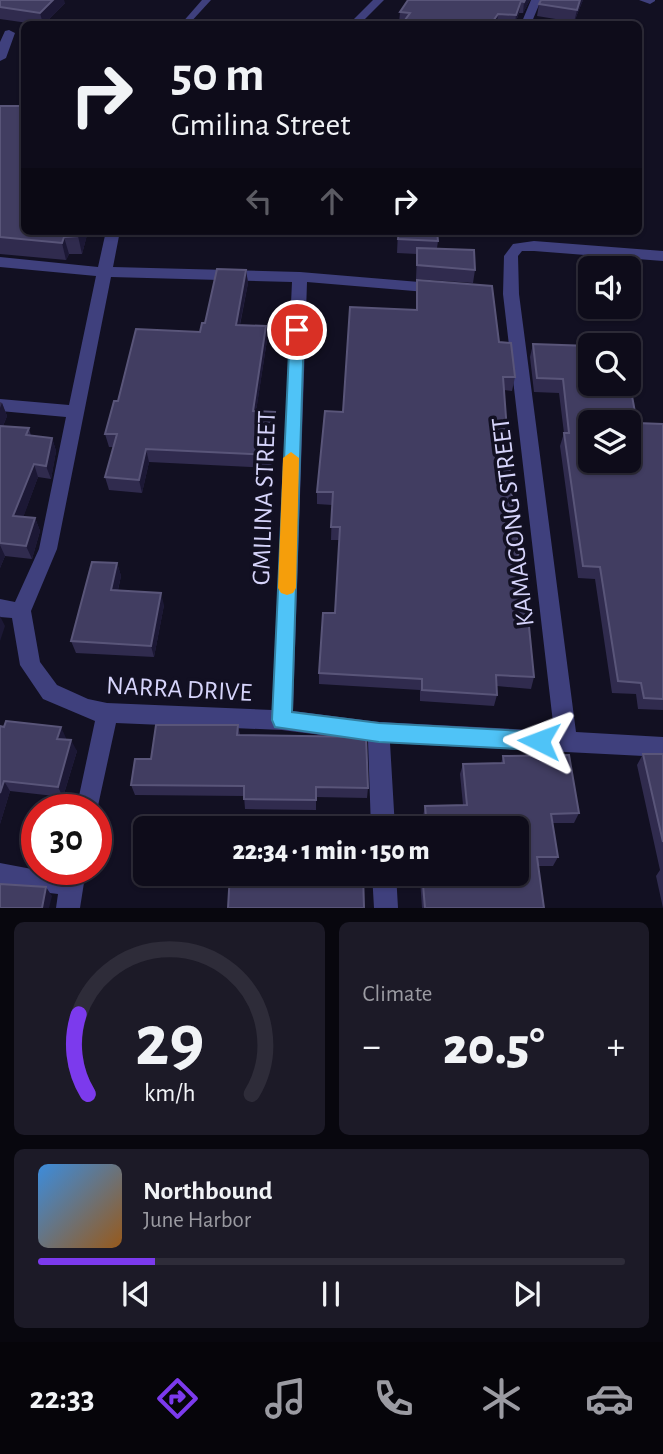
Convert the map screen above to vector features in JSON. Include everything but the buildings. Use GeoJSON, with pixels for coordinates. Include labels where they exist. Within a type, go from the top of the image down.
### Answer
{"type":"FeatureCollection","features":[{"type":"Feature","properties":{"kind":"street"},"geometry":{"type":"LineString","coordinates":[[357,21],[379,0]]}},
{"type":"Feature","properties":{"kind":"street"},"geometry":{"type":"LineString","coordinates":[[527,21],[536,0]]}},
{"type":"Feature","properties":{"kind":"street"},"geometry":{"type":"LineString","coordinates":[[644,0],[650,1]]}},
{"type":"Feature","properties":{"kind":"street"},"geometry":{"type":"LineString","coordinates":[[0,58],[5,32]]}},
{"type":"Feature","properties":{"kind":"street"},"geometry":{"type":"LineString","coordinates":[[0,608],[21,611],[48,549],[112,235]]}},
{"type":"Feature","properties":{"kind":"street","name":"KAMAGONG STREET"},"geometry":{"type":"LineString","coordinates":[[566,742],[505,294],[511,256],[518,247],[534,246],[663,256]]}},
{"type":"Feature","properties":{"kind":"street"},"geometry":{"type":"LineString","coordinates":[[0,262],[105,272],[300,277],[459,290]]}},
{"type":"Feature","properties":{"kind":"street","name":"GMILINA STREET"},"geometry":{"type":"LineString","coordinates":[[282,720],[300,277]]}},
{"type":"Feature","properties":{"kind":"street"},"geometry":{"type":"LineString","coordinates":[[0,405],[77,412]]}},
{"type":"Feature","properties":{"kind":"street","name":"NARRA DRIVE"},"geometry":{"type":"LineString","coordinates":[[21,611],[30,665],[50,692],[86,709],[107,713],[282,720],[379,732],[663,747]]}},
{"type":"Feature","properties":{"kind":"street"},"geometry":{"type":"LineString","coordinates":[[90,794],[107,713]]}},
{"type":"Feature","properties":{"kind":"street"},"geometry":{"type":"LineString","coordinates":[[379,732],[382,816]]}},
{"type":"Feature","properties":{"kind":"street"},"geometry":{"type":"LineString","coordinates":[[0,875],[21,876]]}},
{"type":"Feature","properties":{"kind":"street"},"geometry":{"type":"LineString","coordinates":[[68,908],[72,885]]}},
{"type":"Feature","properties":{"kind":"street"},"geometry":{"type":"LineString","coordinates":[[385,886],[386,908]]}},
{"type":"Feature","properties":{"kind":"lane"},"geometry":{"type":"LineString","coordinates":[[188,21],[207,0]]}},
{"type":"Feature","properties":{"kind":"slow traffic"},"geometry":{"type":"LineString","coordinates":[[287,588],[291,458]]}},
{"type":"Feature","properties":{"kind":"route"},"geometry":{"type":"LineString","coordinates":[[297,330],[282,720],[379,732],[539,741]]}}]}
